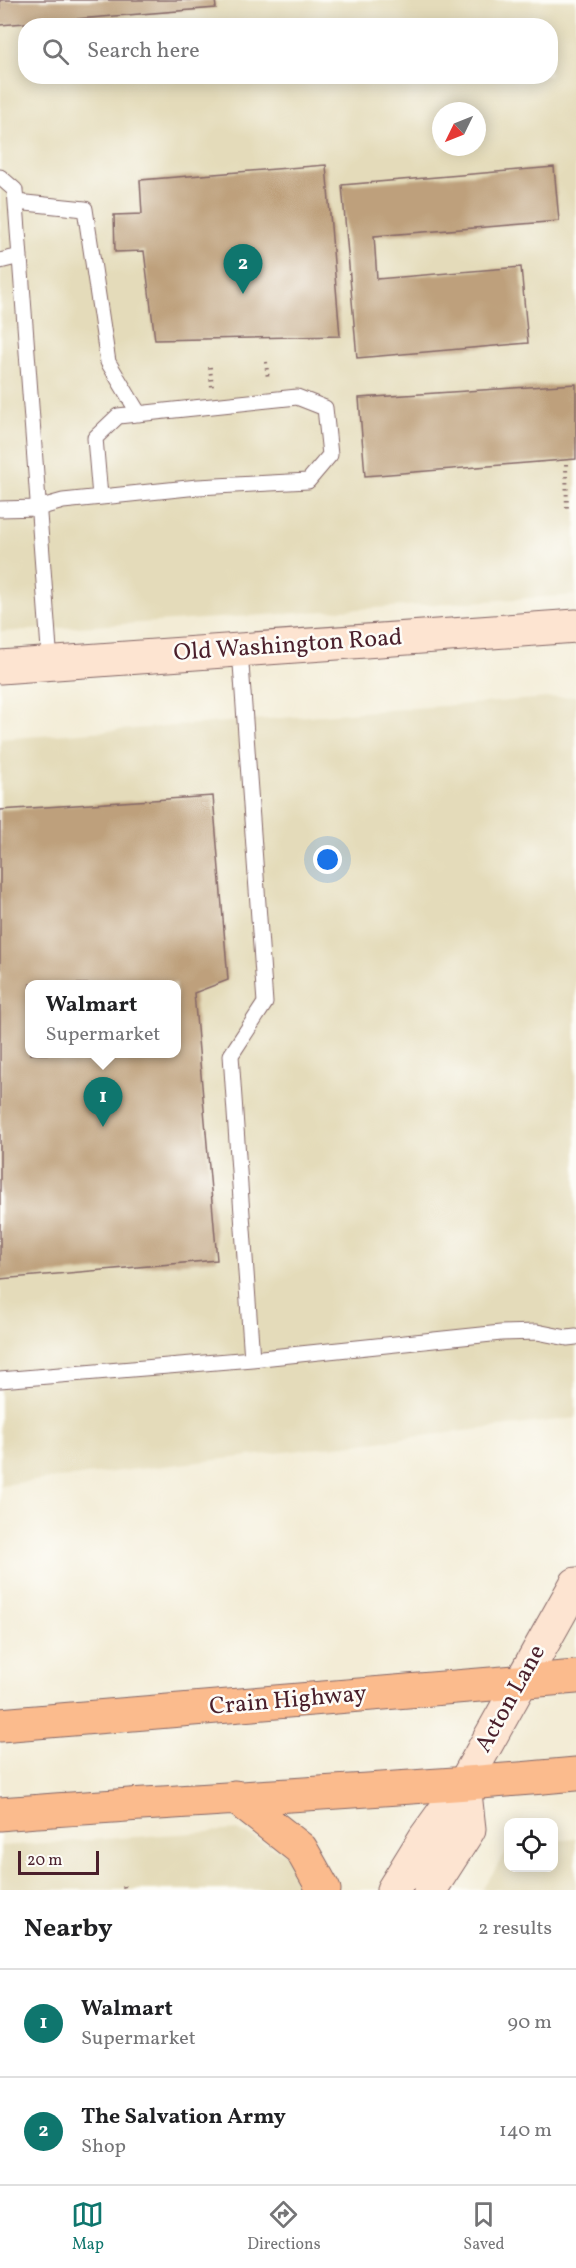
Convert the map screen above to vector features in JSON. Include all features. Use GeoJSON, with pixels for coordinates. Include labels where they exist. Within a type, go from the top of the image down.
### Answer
{"type":"FeatureCollection","features":[{"type":"Feature","properties":{"kind":"highway","name":"Crain Highway"},"geometry":{"type":"LineString","coordinates":[[0,1725],[576,1677]]}},
{"type":"Feature","properties":{"kind":"highway"},"geometry":{"type":"LineString","coordinates":[[0,1814],[235,1797],[464,1784],[576,1774]]}},
{"type":"Feature","properties":{"kind":"highway"},"geometry":{"type":"LineString","coordinates":[[235,1797],[301,1849],[324,1890]]}},
{"type":"Feature","properties":{"kind":"main road","name":"Old Washington Road"},"geometry":{"type":"LineString","coordinates":[[0,667],[576,626]]}},
{"type":"Feature","properties":{"kind":"main road","name":"Acton Lane"},"geometry":{"type":"LineString","coordinates":[[393,1890],[425,1838],[464,1784],[576,1584]]}},
{"type":"Feature","properties":{"kind":"main road"},"geometry":{"type":"LineString","coordinates":[[430,1890],[468,1829],[464,1784]]}},
{"type":"Feature","properties":{"kind":"lane"},"geometry":{"type":"LineString","coordinates":[[0,177],[15,190],[50,663]]}},
{"type":"Feature","properties":{"kind":"lane"},"geometry":{"type":"LineString","coordinates":[[16,202],[85,209],[108,362],[139,414]]}},
{"type":"Feature","properties":{"kind":"lane"},"geometry":{"type":"LineString","coordinates":[[0,261],[20,256]]}},
{"type":"Feature","properties":{"kind":"lane"},"geometry":{"type":"LineString","coordinates":[[0,509],[38,508],[63,501],[198,487],[308,481],[330,455],[326,408],[297,397],[118,416],[95,438],[100,497]]}},
{"type":"Feature","properties":{"kind":"lane"},"geometry":{"type":"LineString","coordinates":[[240,650],[265,1003],[231,1055],[252,1359]]}},
{"type":"Feature","properties":{"kind":"lane"},"geometry":{"type":"LineString","coordinates":[[0,1380],[252,1359],[501,1333],[537,1332],[573,1339]]}},
{"type":"Feature","properties":{"kind":"path"},"geometry":{"type":"LineString","coordinates":[[566,464],[567,512]]}},
{"type":"Feature","properties":{"kind":"shaded area"},"geometry":{"type":"Polygon","coordinates":[[[0,0],[576,0],[576,595],[0,632],[0,0]]]}},
{"type":"Feature","properties":{"kind":"shaded area"},"geometry":{"type":"Polygon","coordinates":[[[576,696],[576,1418],[0,1485],[0,739],[576,696]]]}},
{"type":"Feature","properties":{"kind":"shaded area"},"geometry":{"type":"Polygon","coordinates":[[[238,1830],[286,1854],[306,1890],[0,1890],[0,1846],[238,1830]]]}},
{"type":"Feature","properties":{"kind":"shaded area"},"geometry":{"type":"Polygon","coordinates":[[[576,1838],[576,1890],[482,1890],[504,1855],[504,1872],[558,1872],[558,1840],[576,1838]]]}},
{"type":"Feature","properties":{"kind":"building"},"geometry":{"type":"Polygon","coordinates":[[[0,0],[215,0],[216,8],[89,18],[18,18],[18,24],[0,25],[0,0]]]}},
{"type":"Feature","properties":{"kind":"building"},"geometry":{"type":"Polygon","coordinates":[[[326,165],[340,336],[155,340],[144,251],[115,252],[114,215],[142,214],[140,180],[326,165]]]}},
{"type":"Feature","properties":{"kind":"building"},"geometry":{"type":"Polygon","coordinates":[[[554,167],[559,221],[374,236],[377,279],[521,267],[528,343],[357,358],[342,185],[554,167]]]}},
{"type":"Feature","properties":{"kind":"building"},"geometry":{"type":"Polygon","coordinates":[[[576,384],[576,459],[365,476],[359,398],[576,384]]]}},
{"type":"Feature","properties":{"kind":"building"},"geometry":{"type":"Polygon","coordinates":[[[213,796],[228,980],[194,993],[217,1260],[0,1279],[0,810],[213,796]]]}},
{"type":"Feature","properties":{"kind":"place","name":"The Salvation Army"},"geometry":{"type":"Point","coordinates":[243,294]}},
{"type":"Feature","properties":{"kind":"place","name":"Walmart"},"geometry":{"type":"Point","coordinates":[103,1127]}}]}
